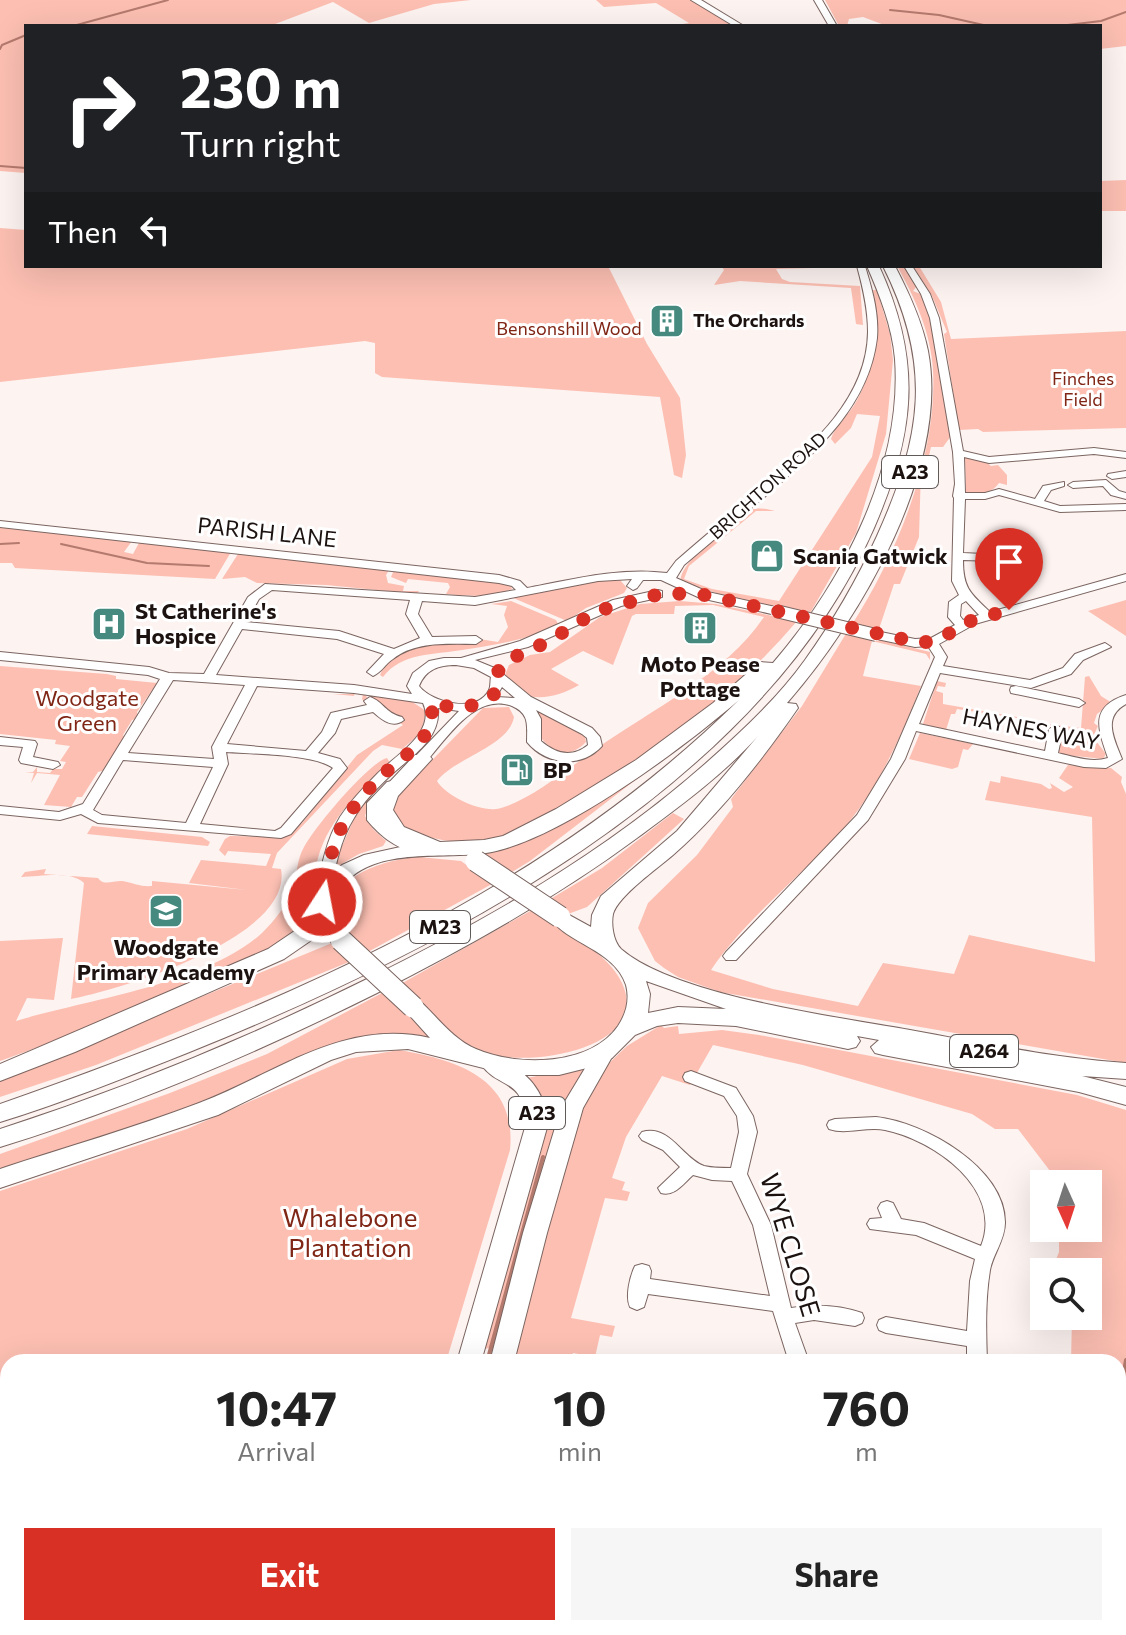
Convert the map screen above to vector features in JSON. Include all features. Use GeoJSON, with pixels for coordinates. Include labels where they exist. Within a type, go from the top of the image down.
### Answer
{"type":"FeatureCollection","features":[{"type":"Feature","properties":{"kind":"highway"},"geometry":{"type":"LineString","coordinates":[[806,0],[820,24]]}},
{"type":"Feature","properties":{"kind":"highway"},"geometry":{"type":"LineString","coordinates":[[818,0],[832,24]]}},
{"type":"Feature","properties":{"kind":"highway","name":"A23"},"geometry":{"type":"LineString","coordinates":[[422,759],[387,796],[383,809],[387,820],[397,831],[421,842],[473,854],[523,835],[615,782],[701,721],[809,629],[844,576],[866,531],[886,477],[897,434],[903,396],[904,357],[894,310],[874,268]]}},
{"type":"Feature","properties":{"kind":"highway","name":"A23"},"geometry":{"type":"LineString","coordinates":[[613,953],[600,927],[608,901],[677,841],[707,810],[789,709],[814,662],[848,615],[888,538],[919,436],[925,398],[923,358],[912,310],[890,268]]}},
{"type":"Feature","properties":{"kind":"highway","name":"M23"},"geometry":{"type":"LineString","coordinates":[[0,1113],[149,1061],[244,1022],[387,956],[515,886],[615,817],[710,741],[786,661],[809,629]]}},
{"type":"Feature","properties":{"kind":"highway","name":"M23"},"geometry":{"type":"LineString","coordinates":[[0,1138],[181,1072],[281,1030],[406,970],[516,909],[572,874],[681,794],[754,730],[814,662]]}},
{"type":"Feature","properties":{"kind":"highway"},"geometry":{"type":"LineString","coordinates":[[0,1073],[81,1041],[276,954],[308,932],[337,880],[361,863],[387,854],[425,849],[473,854],[613,953],[632,975],[639,990],[638,1010],[630,1029],[606,1050],[588,1059],[548,1067],[516,1067],[408,1041],[355,1044],[323,1054],[209,1109],[0,1179]]}},
{"type":"Feature","properties":{"kind":"highway"},"geometry":{"type":"LineString","coordinates":[[322,904],[326,924],[341,940],[413,1007],[472,1056]]}},
{"type":"Feature","properties":{"kind":"highway","name":"A264"},"geometry":{"type":"LineString","coordinates":[[613,953],[654,977],[726,1002],[1082,1068],[1126,1071]]}},
{"type":"Feature","properties":{"kind":"highway","name":"A264"},"geometry":{"type":"LineString","coordinates":[[630,1029],[669,1014],[710,1015],[1079,1084],[1126,1096]]}},
{"type":"Feature","properties":{"kind":"main road"},"geometry":{"type":"LineString","coordinates":[[695,0],[737,24]]}},
{"type":"Feature","properties":{"kind":"main road","name":"A23"},"geometry":{"type":"LineString","coordinates":[[504,1354],[572,1108],[606,1050]]}},
{"type":"Feature","properties":{"kind":"main road","name":"A23"},"geometry":{"type":"LineString","coordinates":[[471,1354],[538,1118],[535,1101],[523,1084],[506,1071],[472,1056]]}},
{"type":"Feature","properties":{"kind":"street","name":"BRIGHTON ROAD"},"geometry":{"type":"LineString","coordinates":[[666,587],[680,563],[809,453],[849,406],[868,369],[874,337],[871,297],[862,268]]}},
{"type":"Feature","properties":{"kind":"street"},"geometry":{"type":"LineString","coordinates":[[909,268],[929,300],[937,322],[958,453],[958,581],[967,596],[987,616]]}},
{"type":"Feature","properties":{"kind":"street"},"geometry":{"type":"LineString","coordinates":[[958,453],[992,462],[1094,451],[1125,464],[1112,476]]}},
{"type":"Feature","properties":{"kind":"street"},"geometry":{"type":"LineString","coordinates":[[1073,485],[1106,483],[1122,495]]}},
{"type":"Feature","properties":{"kind":"street"},"geometry":{"type":"LineString","coordinates":[[1038,502],[1047,488],[1060,484]]}},
{"type":"Feature","properties":{"kind":"street"},"geometry":{"type":"LineString","coordinates":[[958,496],[985,496],[1001,489],[1068,509],[1126,507]]}},
{"type":"Feature","properties":{"kind":"street","name":"PARISH LANE"},"geometry":{"type":"LineString","coordinates":[[0,524],[499,579],[517,584],[525,592]]}},
{"type":"Feature","properties":{"kind":"street"},"geometry":{"type":"LineString","coordinates":[[958,556],[1017,561]]}},
{"type":"Feature","properties":{"kind":"street","name":"BRIGHTON ROAD"},"geometry":{"type":"LineString","coordinates":[[648,575],[680,563]]}},
{"type":"Feature","properties":{"kind":"street"},"geometry":{"type":"LineString","coordinates":[[354,689],[397,686],[415,679],[428,666],[511,648],[568,627],[630,595],[636,579],[648,575]]}},
{"type":"Feature","properties":{"kind":"street"},"geometry":{"type":"LineString","coordinates":[[209,676],[257,593],[269,586],[482,600],[608,577],[648,575],[666,587],[915,643],[932,642],[961,625],[987,616],[1126,577]]}},
{"type":"Feature","properties":{"kind":"street"},"geometry":{"type":"LineString","coordinates":[[608,577],[625,580],[641,592],[666,587]]}},
{"type":"Feature","properties":{"kind":"street"},"geometry":{"type":"LineString","coordinates":[[617,603],[666,587]]}},
{"type":"Feature","properties":{"kind":"street"},"geometry":{"type":"LineString","coordinates":[[417,596],[412,614],[427,637],[426,641]]}},
{"type":"Feature","properties":{"kind":"street"},"geometry":{"type":"LineString","coordinates":[[961,625],[954,617],[955,602],[967,596]]}},
{"type":"Feature","properties":{"kind":"street"},"geometry":{"type":"LineString","coordinates":[[238,625],[339,635],[391,653]]}},
{"type":"Feature","properties":{"kind":"street"},"geometry":{"type":"LineString","coordinates":[[425,849],[388,835],[377,824],[372,812],[378,799],[441,741],[459,716],[497,691],[496,676],[504,662],[549,641],[568,627]]}},
{"type":"Feature","properties":{"kind":"street"},"geometry":{"type":"LineString","coordinates":[[373,672],[391,653],[426,641],[476,640]]}},
{"type":"Feature","properties":{"kind":"street"},"geometry":{"type":"LineString","coordinates":[[731,956],[863,817],[887,779],[936,669],[941,655],[932,642]]}},
{"type":"Feature","properties":{"kind":"street"},"geometry":{"type":"LineString","coordinates":[[936,669],[1013,684],[1041,682],[1067,671],[1076,659],[1099,652]]}},
{"type":"Feature","properties":{"kind":"street"},"geometry":{"type":"LineString","coordinates":[[0,658],[149,671],[168,677],[209,676],[354,689],[453,707],[511,701],[530,711],[534,717],[534,742],[551,755],[580,756],[595,746],[587,731],[526,700],[479,665],[453,661]]}},
{"type":"Feature","properties":{"kind":"street"},"geometry":{"type":"LineString","coordinates":[[0,810],[56,816],[83,809],[95,800],[168,677]]}},
{"type":"Feature","properties":{"kind":"street"},"geometry":{"type":"LineString","coordinates":[[322,904],[331,855],[345,821],[385,773],[424,737],[432,721],[427,701],[414,688],[415,679]]}},
{"type":"Feature","properties":{"kind":"street"},"geometry":{"type":"LineString","coordinates":[[191,828],[221,764],[219,747],[253,681]]}},
{"type":"Feature","properties":{"kind":"street"},"geometry":{"type":"LineString","coordinates":[[1013,684],[1013,689],[1024,696],[1079,703]]}},
{"type":"Feature","properties":{"kind":"street","name":"HAYNES WAY"},"geometry":{"type":"LineString","coordinates":[[912,726],[1102,765],[1120,756],[1103,733],[1103,724],[1113,707],[1126,699]]}},
{"type":"Feature","properties":{"kind":"street"},"geometry":{"type":"LineString","coordinates":[[310,755],[328,733],[336,716],[372,703],[388,719],[397,720]]}},
{"type":"Feature","properties":{"kind":"street"},"geometry":{"type":"LineString","coordinates":[[1051,756],[1056,729]]}},
{"type":"Feature","properties":{"kind":"street"},"geometry":{"type":"LineString","coordinates":[[0,741],[30,744],[26,760],[53,765]]}},
{"type":"Feature","properties":{"kind":"street"},"geometry":{"type":"LineString","coordinates":[[83,809],[98,819],[268,835],[286,831],[339,770],[335,762],[310,755],[219,747]]}},
{"type":"Feature","properties":{"kind":"street"},"geometry":{"type":"LineString","coordinates":[[121,756],[221,764]]}},
{"type":"Feature","properties":{"kind":"street","name":"WYE CLOSE"},"geometry":{"type":"LineString","coordinates":[[691,1077],[730,1092],[742,1109],[748,1132],[738,1174],[762,1225],[782,1311],[796,1354]]}},
{"type":"Feature","properties":{"kind":"street"},"geometry":{"type":"LineString","coordinates":[[845,1120],[880,1123],[918,1135],[972,1174],[987,1194],[996,1218],[995,1232],[980,1274],[977,1354]]}},
{"type":"Feature","properties":{"kind":"street"},"geometry":{"type":"LineString","coordinates":[[648,1136],[671,1145],[691,1167],[705,1173],[738,1174]]}},
{"type":"Feature","properties":{"kind":"street"},"geometry":{"type":"LineString","coordinates":[[667,1188],[691,1167]]}},
{"type":"Feature","properties":{"kind":"street"},"geometry":{"type":"LineString","coordinates":[[886,1219],[942,1236],[985,1255]]}},
{"type":"Feature","properties":{"kind":"street"},"geometry":{"type":"LineString","coordinates":[[639,1286],[782,1311],[855,1318]]}},
{"type":"Feature","properties":{"kind":"street"},"geometry":{"type":"LineString","coordinates":[[886,1325],[976,1340]]}},
{"type":"Feature","properties":{"kind":"green space"},"geometry":{"type":"Polygon","coordinates":[[[0,0],[471,0],[434,4],[369,23],[333,2],[275,24],[24,24],[24,173],[0,171],[0,0]]]}},
{"type":"Feature","properties":{"kind":"green space"},"geometry":{"type":"Polygon","coordinates":[[[596,0],[695,0],[732,24],[683,24],[689,23],[656,3],[604,7],[596,0]]]}},
{"type":"Feature","properties":{"kind":"green space"},"geometry":{"type":"Polygon","coordinates":[[[825,0],[1126,0],[1126,46],[1102,49],[1102,24],[882,24],[863,17],[849,19],[848,24],[838,24],[825,0]]]}},
{"type":"Feature","properties":{"kind":"green space"},"geometry":{"type":"Polygon","coordinates":[[[1126,180],[1126,211],[1102,211],[1102,181],[1126,180]]]}},
{"type":"Feature","properties":{"kind":"green space","name":"Bensonshill Wood"},"geometry":{"type":"Polygon","coordinates":[[[0,228],[24,230],[24,268],[609,268],[647,344],[680,398],[686,455],[682,478],[674,475],[660,397],[382,377],[375,373],[375,343],[365,341],[0,382],[0,228]]]}},
{"type":"Feature","properties":{"kind":"green space"},"geometry":{"type":"Polygon","coordinates":[[[723,268],[814,268],[776,269],[782,279],[790,282],[860,286],[863,325],[856,324],[851,288],[740,281],[714,285],[723,268]]]}},
{"type":"Feature","properties":{"kind":"green space"},"geometry":{"type":"Polygon","coordinates":[[[898,268],[906,268],[917,286],[913,291],[923,295],[934,321],[951,436],[943,447],[931,447],[926,469],[921,469],[933,402],[932,356],[921,316],[898,268]]]}},
{"type":"Feature","properties":{"kind":"green space","name":"Finches Field"},"geometry":{"type":"Polygon","coordinates":[[[914,268],[920,268],[941,302],[951,339],[1126,331],[1126,428],[959,430],[944,334],[947,332],[932,296],[914,268]]]}},
{"type":"Feature","properties":{"kind":"green space"},"geometry":{"type":"Polygon","coordinates":[[[873,290],[877,290],[890,334],[893,360],[886,434],[856,533],[809,615],[731,598],[681,581],[682,574],[697,554],[742,514],[759,508],[775,511],[756,511],[689,566],[684,579],[712,589],[779,601],[872,457],[880,416],[857,414],[851,428],[835,444],[831,439],[856,402],[868,375],[874,333],[873,290]]]}},
{"type":"Feature","properties":{"kind":"green space"},"geometry":{"type":"Polygon","coordinates":[[[965,456],[984,460],[991,466],[998,465],[1007,475],[1007,485],[999,483],[989,491],[966,493],[965,456]]]}},
{"type":"Feature","properties":{"kind":"green space"},"geometry":{"type":"Polygon","coordinates":[[[921,470],[919,537],[900,584],[894,584],[878,632],[851,626],[884,569],[911,504],[921,470]]]}},
{"type":"Feature","properties":{"kind":"green space"},"geometry":{"type":"Polygon","coordinates":[[[0,525],[132,541],[124,552],[133,554],[140,541],[231,552],[215,579],[15,568],[12,563],[0,563],[0,525]]]}},
{"type":"Feature","properties":{"kind":"green space"},"geometry":{"type":"Polygon","coordinates":[[[246,552],[389,570],[386,575],[388,583],[404,586],[403,591],[419,591],[417,594],[326,585],[257,583],[245,577],[222,579],[238,554],[246,552]]]}},
{"type":"Feature","properties":{"kind":"green space"},"geometry":{"type":"Polygon","coordinates":[[[394,570],[510,584],[512,589],[488,595],[446,594],[450,587],[448,583],[408,579],[406,583],[391,577],[394,570]]]}},
{"type":"Feature","properties":{"kind":"green space"},"geometry":{"type":"Polygon","coordinates":[[[620,580],[627,588],[624,593],[586,608],[567,621],[511,597],[593,581],[620,580]]]}},
{"type":"Feature","properties":{"kind":"green space"},"geometry":{"type":"Polygon","coordinates":[[[1126,600],[1126,636],[1088,611],[1126,600]]]}},
{"type":"Feature","properties":{"kind":"green space"},"geometry":{"type":"Polygon","coordinates":[[[511,601],[556,620],[558,624],[512,641],[409,659],[399,663],[383,677],[380,675],[396,656],[420,646],[473,644],[479,639],[498,642],[508,627],[504,615],[507,606],[491,604],[511,601]]]}},
{"type":"Feature","properties":{"kind":"green space"},"geometry":{"type":"Polygon","coordinates":[[[680,601],[716,604],[797,621],[743,678],[683,728],[618,773],[520,829],[477,842],[440,840],[405,830],[393,809],[398,795],[483,708],[509,707],[514,717],[510,727],[503,736],[456,765],[437,781],[447,792],[463,801],[480,808],[496,809],[534,793],[686,690],[729,656],[764,617],[713,605],[675,606],[674,614],[636,614],[632,616],[613,665],[583,651],[551,669],[579,685],[570,690],[549,696],[528,696],[511,685],[505,675],[509,665],[530,655],[550,652],[600,617],[640,604],[680,601]]]}},
{"type":"Feature","properties":{"kind":"green space"},"geometry":{"type":"Polygon","coordinates":[[[847,632],[930,652],[930,660],[926,654],[872,641],[863,676],[921,686],[886,765],[864,802],[837,836],[755,918],[711,970],[773,989],[858,1006],[883,963],[954,974],[969,935],[1095,962],[1092,817],[985,800],[990,781],[1000,783],[1001,776],[1041,784],[1049,789],[1052,788],[1050,783],[1064,792],[1073,787],[1059,778],[1068,765],[1111,768],[1122,777],[1126,794],[1126,1063],[720,992],[678,977],[655,961],[638,928],[648,903],[697,855],[733,807],[731,799],[802,706],[847,632]]]}},
{"type":"Feature","properties":{"kind":"green space","name":"Woodgate Green"},"geometry":{"type":"Polygon","coordinates":[[[0,666],[107,674],[116,676],[116,679],[157,683],[137,712],[138,718],[132,720],[123,735],[125,738],[106,770],[98,772],[82,797],[77,797],[71,807],[44,805],[60,775],[37,773],[31,783],[34,773],[25,772],[33,772],[37,767],[37,772],[50,773],[53,769],[62,769],[66,762],[60,761],[70,746],[55,744],[56,740],[0,734],[0,666]]]}},
{"type":"Feature","properties":{"kind":"green space"},"geometry":{"type":"Polygon","coordinates":[[[1089,676],[1101,696],[1112,703],[1097,714],[1094,723],[1098,726],[1093,737],[1106,754],[1103,759],[1057,754],[1059,733],[1064,729],[1046,724],[1081,728],[1085,677],[1089,676]]]}},
{"type":"Feature","properties":{"kind":"green space"},"geometry":{"type":"Polygon","coordinates":[[[937,681],[946,683],[945,687],[938,686],[936,691],[943,693],[943,704],[1017,718],[957,709],[955,714],[951,714],[946,730],[923,724],[937,681]]]}},
{"type":"Feature","properties":{"kind":"green space","name":"Woodgate Primary Academy"},"geometry":{"type":"Polygon","coordinates":[[[342,691],[408,699],[426,711],[421,733],[402,749],[382,745],[373,751],[277,853],[272,868],[281,869],[278,894],[261,917],[200,956],[127,984],[71,999],[84,883],[63,875],[98,878],[107,883],[123,881],[152,886],[152,881],[247,890],[189,883],[201,860],[266,866],[271,854],[228,851],[225,856],[219,850],[230,836],[281,837],[302,823],[357,755],[403,725],[369,695],[365,695],[368,707],[362,699],[363,694],[355,693],[354,696],[333,694],[354,694],[342,691]]]}},
{"type":"Feature","properties":{"kind":"green space"},"geometry":{"type":"Polygon","coordinates":[[[519,700],[585,736],[586,742],[574,751],[563,753],[554,750],[537,733],[519,700]]]}},
{"type":"Feature","properties":{"kind":"green space"},"geometry":{"type":"Polygon","coordinates":[[[920,733],[973,744],[968,750],[963,749],[958,767],[952,769],[909,759],[920,733]]]}},
{"type":"Feature","properties":{"kind":"green space"},"geometry":{"type":"Polygon","coordinates":[[[387,758],[390,763],[347,806],[330,830],[318,858],[306,915],[284,939],[251,958],[162,999],[0,1061],[0,941],[63,938],[54,1000],[27,998],[16,1021],[145,988],[209,966],[238,951],[271,923],[290,894],[300,856],[310,838],[355,783],[387,758]]]}},
{"type":"Feature","properties":{"kind":"green space"},"geometry":{"type":"Polygon","coordinates":[[[651,768],[530,861],[507,875],[468,852],[484,851],[651,768]]]}},
{"type":"Feature","properties":{"kind":"green space"},"geometry":{"type":"Polygon","coordinates":[[[369,797],[365,816],[386,841],[383,846],[334,865],[356,814],[369,797]]]}},
{"type":"Feature","properties":{"kind":"green space"},"geometry":{"type":"Polygon","coordinates":[[[673,813],[684,819],[587,907],[568,914],[547,901],[602,868],[673,813]]]}},
{"type":"Feature","properties":{"kind":"green space"},"geometry":{"type":"Polygon","coordinates":[[[92,826],[202,837],[210,842],[208,846],[87,834],[92,826]]]}},
{"type":"Feature","properties":{"kind":"green space"},"geometry":{"type":"Polygon","coordinates":[[[419,857],[461,861],[492,884],[366,953],[340,926],[335,909],[338,895],[358,874],[390,862],[419,857]]]}},
{"type":"Feature","properties":{"kind":"green space"},"geometry":{"type":"Polygon","coordinates":[[[46,869],[44,874],[63,875],[21,877],[25,872],[46,869]]]}},
{"type":"Feature","properties":{"kind":"green space"},"geometry":{"type":"Polygon","coordinates":[[[532,910],[595,951],[616,972],[622,983],[627,1006],[619,1025],[602,1039],[552,1056],[525,1058],[480,1051],[458,1038],[399,985],[532,910]]]}},
{"type":"Feature","properties":{"kind":"green space"},"geometry":{"type":"Polygon","coordinates":[[[332,943],[349,962],[96,1065],[0,1097],[0,1080],[332,943]]]}},
{"type":"Feature","properties":{"kind":"green space"},"geometry":{"type":"Polygon","coordinates":[[[382,993],[440,1042],[392,1036],[196,1107],[0,1172],[0,1154],[170,1093],[267,1054],[382,993]]]}},
{"type":"Feature","properties":{"kind":"green space"},"geometry":{"type":"Polygon","coordinates":[[[661,1025],[664,1028],[678,1026],[679,1034],[722,1030],[759,1035],[1077,1095],[1126,1110],[1126,1354],[1071,1354],[1072,1330],[1102,1330],[1102,1258],[1057,1258],[1059,1242],[1102,1242],[1102,1170],[1049,1170],[1018,1129],[995,1129],[972,1114],[803,1065],[713,1045],[690,1085],[662,1076],[626,1137],[612,1178],[625,1182],[622,1190],[630,1192],[627,1201],[605,1198],[571,1318],[615,1326],[612,1337],[600,1335],[596,1354],[514,1354],[577,1112],[605,1067],[627,1046],[661,1025]]]}},
{"type":"Feature","properties":{"kind":"green space","name":"Whalebone Plantation"},"geometry":{"type":"Polygon","coordinates":[[[399,1050],[442,1060],[479,1077],[493,1089],[504,1105],[510,1125],[510,1150],[448,1354],[0,1354],[0,1191],[187,1129],[347,1059],[399,1050]]]}},
{"type":"Feature","properties":{"kind":"green space"},"geometry":{"type":"Polygon","coordinates":[[[589,1065],[497,1353],[488,1348],[481,1351],[546,1115],[543,1101],[527,1078],[589,1065]]]}},
{"type":"Feature","properties":{"kind":"waterway"},"geometry":{"type":"LineString","coordinates":[[80,24],[168,0]]}},
{"type":"Feature","properties":{"kind":"waterway"},"geometry":{"type":"LineString","coordinates":[[890,10],[939,15],[979,24]]}},
{"type":"Feature","properties":{"kind":"waterway"},"geometry":{"type":"LineString","coordinates":[[1076,24],[1101,21],[1126,12]]}},
{"type":"Feature","properties":{"kind":"waterway"},"geometry":{"type":"LineString","coordinates":[[0,49],[2,45],[24,36]]}},
{"type":"Feature","properties":{"kind":"waterway"},"geometry":{"type":"LineString","coordinates":[[0,166],[24,168]]}},
{"type":"Feature","properties":{"kind":"waterway"},"geometry":{"type":"LineString","coordinates":[[0,544],[19,543]]}},
{"type":"Feature","properties":{"kind":"waterway"},"geometry":{"type":"LineString","coordinates":[[61,544],[147,563],[209,566]]}},
{"type":"Feature","properties":{"kind":"waterway"},"geometry":{"type":"LineString","coordinates":[[489,1354],[543,1157]]}},
{"type":"Feature","properties":{"kind":"place","name":"The Orchards"},"geometry":{"type":"Point","coordinates":[667,321]}},
{"type":"Feature","properties":{"kind":"place","name":"Scania Gatwick"},"geometry":{"type":"Point","coordinates":[767,556]}},
{"type":"Feature","properties":{"kind":"place","name":"St Catherine's Hospice"},"geometry":{"type":"Point","coordinates":[109,624]}},
{"type":"Feature","properties":{"kind":"place","name":"Moto Pease Pottage"},"geometry":{"type":"Point","coordinates":[700,628]}},
{"type":"Feature","properties":{"kind":"place","name":"BP"},"geometry":{"type":"Point","coordinates":[517,770]}},
{"type":"Feature","properties":{"kind":"place","name":"Woodgate Primary Academy"},"geometry":{"type":"Point","coordinates":[166,911]}},
{"type":"Feature","properties":{"kind":"route"},"geometry":{"type":"LineString","coordinates":[[322,902],[331,855],[345,821],[385,773],[424,737],[432,721],[431,703],[463,706],[488,699],[497,691],[496,675],[501,664],[549,641],[597,611],[617,603],[664,593],[704,595],[921,643],[941,639],[964,623],[1009,610]]}}]}
